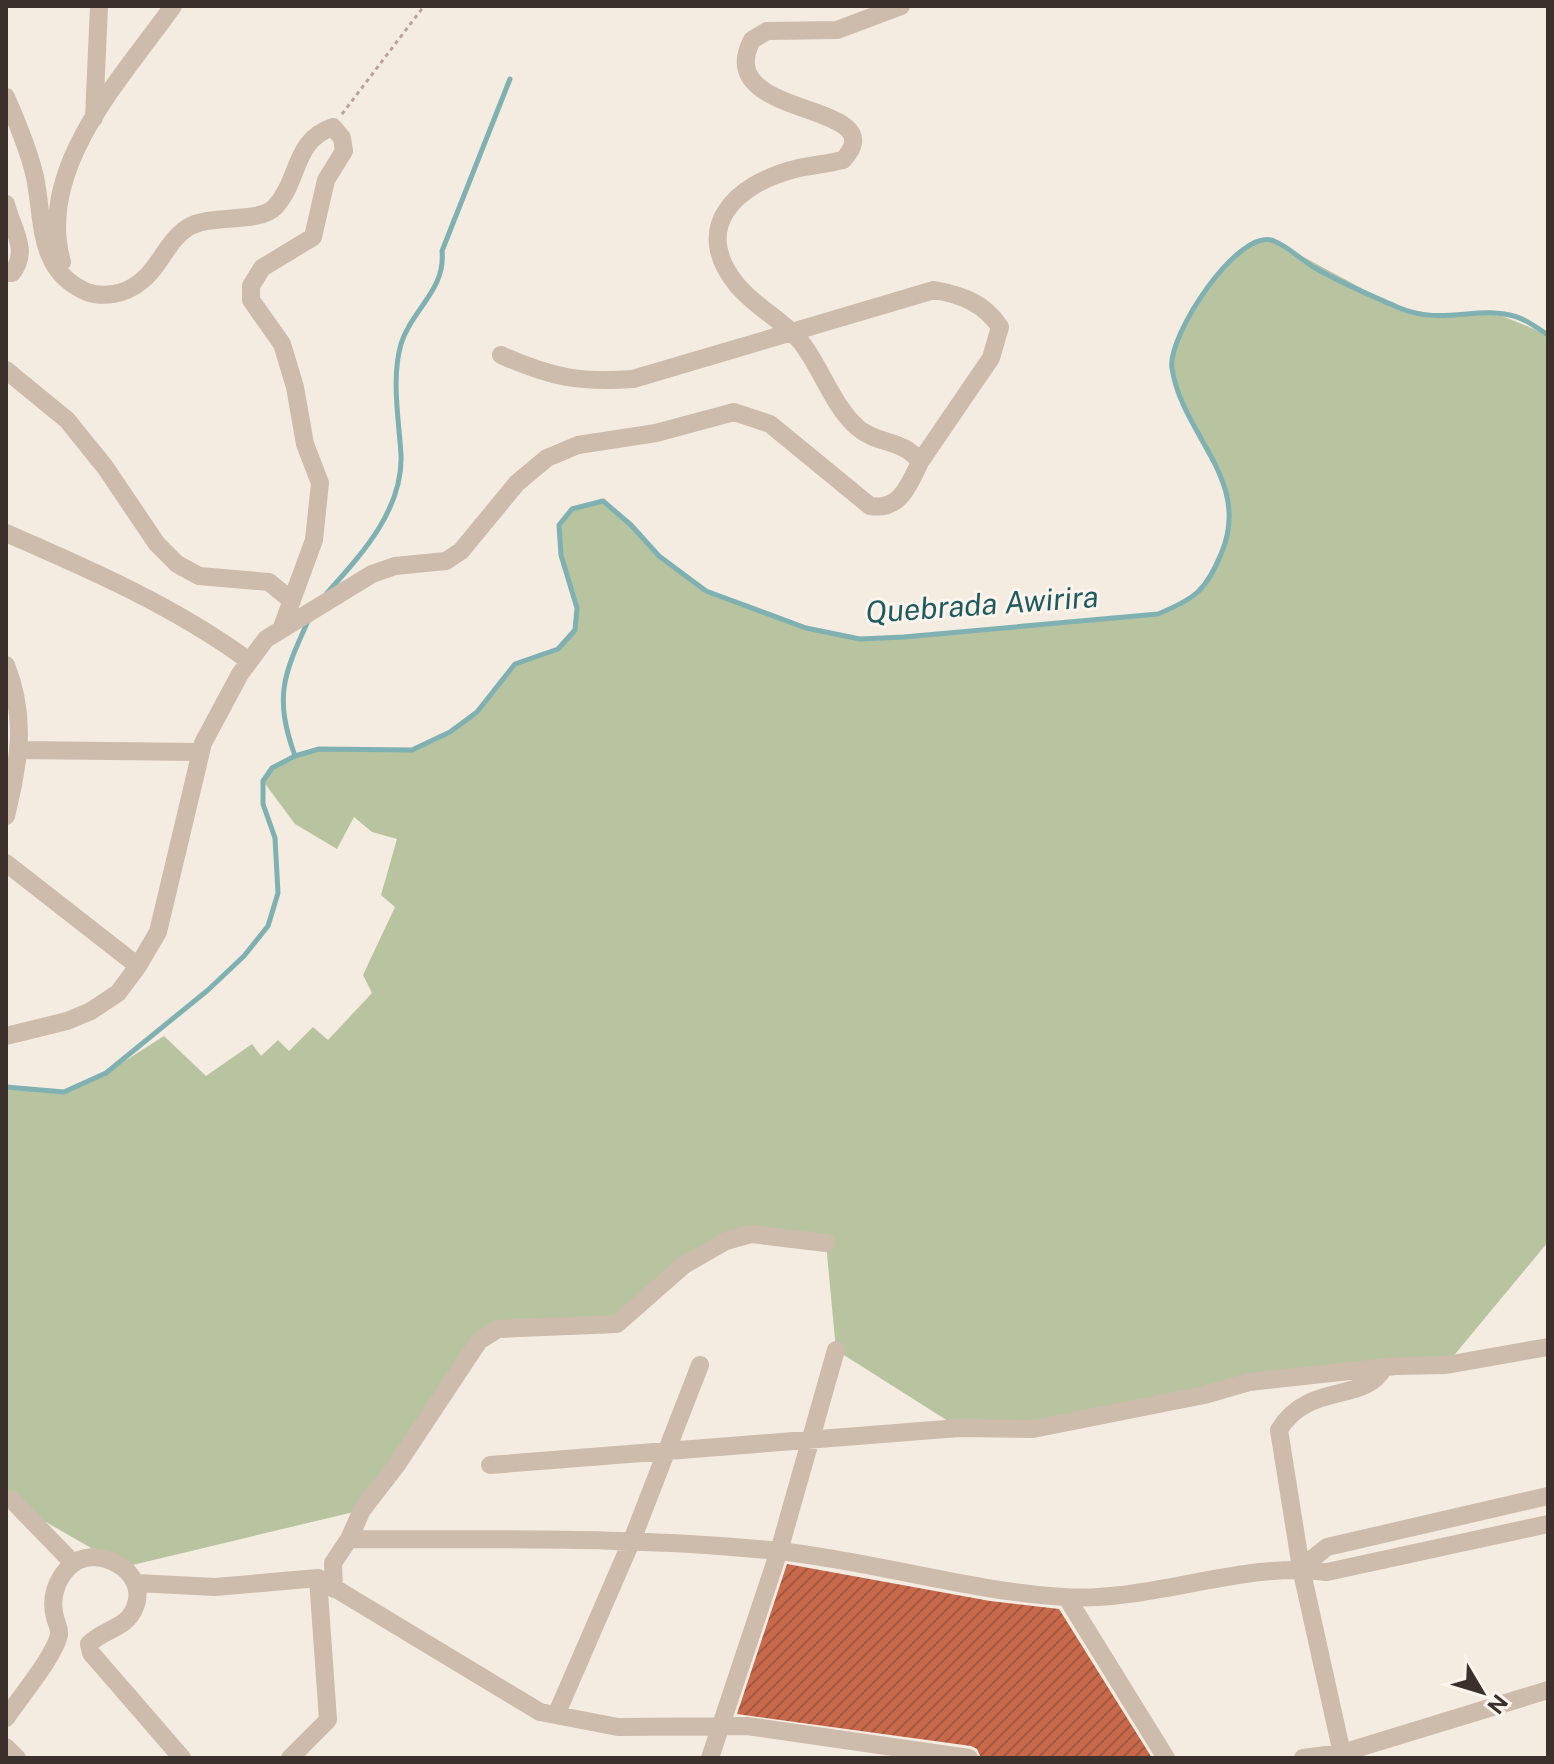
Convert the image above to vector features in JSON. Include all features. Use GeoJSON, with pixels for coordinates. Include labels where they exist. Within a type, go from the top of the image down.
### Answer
{"type":"FeatureCollection","features":[{"type":"Feature","properties":{"kind":"street"},"geometry":{"type":"LineString","coordinates":[[94,118],[99,6]]}},
{"type":"Feature","properties":{"kind":"street"},"geometry":{"type":"LineString","coordinates":[[67,280],[56,241],[61,189],[94,118],[173,6]]}},
{"type":"Feature","properties":{"kind":"street"},"geometry":{"type":"LineString","coordinates":[[901,6],[837,30],[767,31],[758,34],[746,50],[747,74],[763,93],[840,121],[852,136],[850,151],[843,160],[795,169],[756,183],[739,195],[720,220],[717,249],[738,286],[792,335],[847,418],[863,432],[910,449],[920,462]]}},
{"type":"Feature","properties":{"kind":"street"},"geometry":{"type":"LineString","coordinates":[[6,97],[35,175],[43,242],[55,270],[95,295],[117,293],[139,284],[187,229],[224,217],[255,216],[272,210],[288,190],[309,139],[333,127],[342,138],[344,151],[326,180],[313,237],[299,249],[262,268],[251,286],[251,300],[282,344],[295,387],[305,444],[320,483],[314,540],[282,627]]}},
{"type":"Feature","properties":{"kind":"street"},"geometry":{"type":"LineString","coordinates":[[6,204],[21,246],[20,262],[12,273],[6,273]]}},
{"type":"Feature","properties":{"kind":"street"},"geometry":{"type":"LineString","coordinates":[[6,1036],[67,1021],[91,1011],[118,993],[138,966],[158,932],[199,752],[249,661],[282,627],[372,574],[395,566],[446,561],[473,540],[517,483],[533,468],[578,445],[656,433],[717,414],[749,414],[770,424],[860,499],[878,507],[895,502],[904,493],[920,462],[991,358],[1000,327],[990,310],[959,294],[934,290],[792,335],[633,379],[592,382],[546,375],[501,355]]}},
{"type":"Feature","properties":{"kind":"street"},"geometry":{"type":"LineString","coordinates":[[6,370],[67,420],[105,467],[157,544],[177,564],[199,576],[269,582],[292,601]]}},
{"type":"Feature","properties":{"kind":"street"},"geometry":{"type":"LineString","coordinates":[[6,533],[93,572],[202,630],[249,661]]}},
{"type":"Feature","properties":{"kind":"street"},"geometry":{"type":"LineString","coordinates":[[6,665],[20,715],[20,750],[6,816]]}},
{"type":"Feature","properties":{"kind":"street"},"geometry":{"type":"LineString","coordinates":[[20,750],[199,752]]}},
{"type":"Feature","properties":{"kind":"street"},"geometry":{"type":"LineString","coordinates":[[6,863],[138,966]]}},
{"type":"Feature","properties":{"kind":"street"},"geometry":{"type":"LineString","coordinates":[[334,1589],[333,1563],[349,1539],[362,1510],[396,1466],[479,1341],[498,1329],[617,1324],[684,1265],[726,1241],[751,1234],[826,1243]]}},
{"type":"Feature","properties":{"kind":"street"},"geometry":{"type":"LineString","coordinates":[[490,1465],[959,1428],[1033,1429],[1204,1395],[1249,1382],[1384,1367],[1446,1365],[1548,1347]]}},
{"type":"Feature","properties":{"kind":"street"},"geometry":{"type":"LineString","coordinates":[[710,1758],[779,1551],[836,1350]]}},
{"type":"Feature","properties":{"kind":"street"},"geometry":{"type":"LineString","coordinates":[[556,1715],[632,1540],[700,1365]]}},
{"type":"Feature","properties":{"kind":"street"},"geometry":{"type":"LineString","coordinates":[[1342,1756],[1301,1568],[1279,1430],[1290,1411],[1324,1395],[1365,1387],[1377,1381],[1384,1367]]}},
{"type":"Feature","properties":{"kind":"street"},"geometry":{"type":"LineString","coordinates":[[1301,1568],[1327,1547],[1548,1496]]}},
{"type":"Feature","properties":{"kind":"street"},"geometry":{"type":"LineString","coordinates":[[6,1499],[12,1500],[73,1563]]}},
{"type":"Feature","properties":{"kind":"street"},"geometry":{"type":"LineString","coordinates":[[349,1539],[632,1540],[779,1551],[1025,1594],[1067,1598],[1153,1591],[1301,1568],[1327,1572],[1548,1524]]}},
{"type":"Feature","properties":{"kind":"street"},"geometry":{"type":"LineString","coordinates":[[6,1718],[59,1636],[54,1593],[59,1578],[73,1563],[89,1556],[108,1560],[124,1567],[136,1583],[135,1609],[118,1629],[97,1635],[89,1644],[91,1653],[182,1758]]}},
{"type":"Feature","properties":{"kind":"street"},"geometry":{"type":"LineString","coordinates":[[136,1583],[215,1587],[318,1578],[540,1712],[618,1727],[747,1726],[859,1750],[969,1758]]}},
{"type":"Feature","properties":{"kind":"street"},"geometry":{"type":"LineString","coordinates":[[290,1758],[328,1720],[318,1578]]}},
{"type":"Feature","properties":{"kind":"street"},"geometry":{"type":"LineString","coordinates":[[1067,1598],[1166,1758]]}},
{"type":"Feature","properties":{"kind":"street"},"geometry":{"type":"LineString","coordinates":[[1303,1758],[1342,1756],[1548,1690]]}},
{"type":"Feature","properties":{"kind":"street"},"geometry":{"type":"LineString","coordinates":[[6,1747],[17,1758]]}},
{"type":"Feature","properties":{"kind":"path"},"geometry":{"type":"LineString","coordinates":[[333,127],[424,6]]}},
{"type":"Feature","properties":{"kind":"green space"},"geometry":{"type":"Polygon","coordinates":[[[1272,240],[1387,302],[1435,318],[1495,313],[1548,335],[1548,1242],[1446,1365],[1249,1382],[1033,1429],[959,1428],[836,1350],[826,1243],[726,1241],[632,1315],[498,1329],[362,1510],[124,1567],[6,1499],[6,1088],[64,1092],[106,1073],[164,1036],[206,1076],[252,1044],[261,1056],[278,1040],[289,1051],[313,1027],[328,1040],[372,993],[363,975],[395,907],[381,895],[397,839],[372,832],[354,817],[337,849],[295,824],[263,781],[277,766],[294,756],[312,752],[391,752],[434,742],[457,728],[477,710],[514,666],[566,642],[575,626],[576,608],[561,555],[559,525],[572,509],[603,501],[631,525],[659,556],[706,591],[806,628],[860,639],[1158,614],[1181,604],[1204,585],[1222,554],[1229,526],[1229,502],[1222,479],[1186,414],[1177,391],[1172,355],[1179,333],[1191,313],[1230,261],[1252,244],[1272,240]]]}},
{"type":"Feature","properties":{"kind":"building"},"geometry":{"type":"Polygon","coordinates":[[[787,1564],[990,1601],[1059,1609],[1152,1758],[981,1758],[977,1749],[971,1746],[737,1714],[787,1564]]]}},
{"type":"Feature","properties":{"kind":"waterway"},"geometry":{"type":"LineString","coordinates":[[327,593],[378,530],[395,494],[401,455],[396,385],[401,344],[439,277],[442,251],[510,79]]}},
{"type":"Feature","properties":{"kind":"waterway","name":"Quebrada Awirira"},"geometry":{"type":"LineString","coordinates":[[6,1087],[64,1092],[106,1073],[208,990],[244,956],[268,926],[278,893],[275,838],[263,804],[263,781],[272,768],[295,756],[319,749],[412,750],[450,732],[477,712],[515,664],[558,649],[575,630],[577,608],[561,555],[559,525],[572,509],[603,501],[631,525],[659,556],[706,591],[806,628],[860,639],[1158,614],[1181,604],[1204,585],[1221,554],[1228,528],[1228,503],[1222,481],[1188,415],[1172,368],[1181,333],[1193,310],[1225,266],[1243,250],[1259,241],[1274,241],[1310,265],[1356,289],[1414,313],[1445,316],[1502,314],[1525,320],[1548,335]]}},
{"type":"Feature","properties":{"kind":"waterway"},"geometry":{"type":"LineString","coordinates":[[295,756],[285,718],[284,687],[292,657],[308,621]]}}]}
